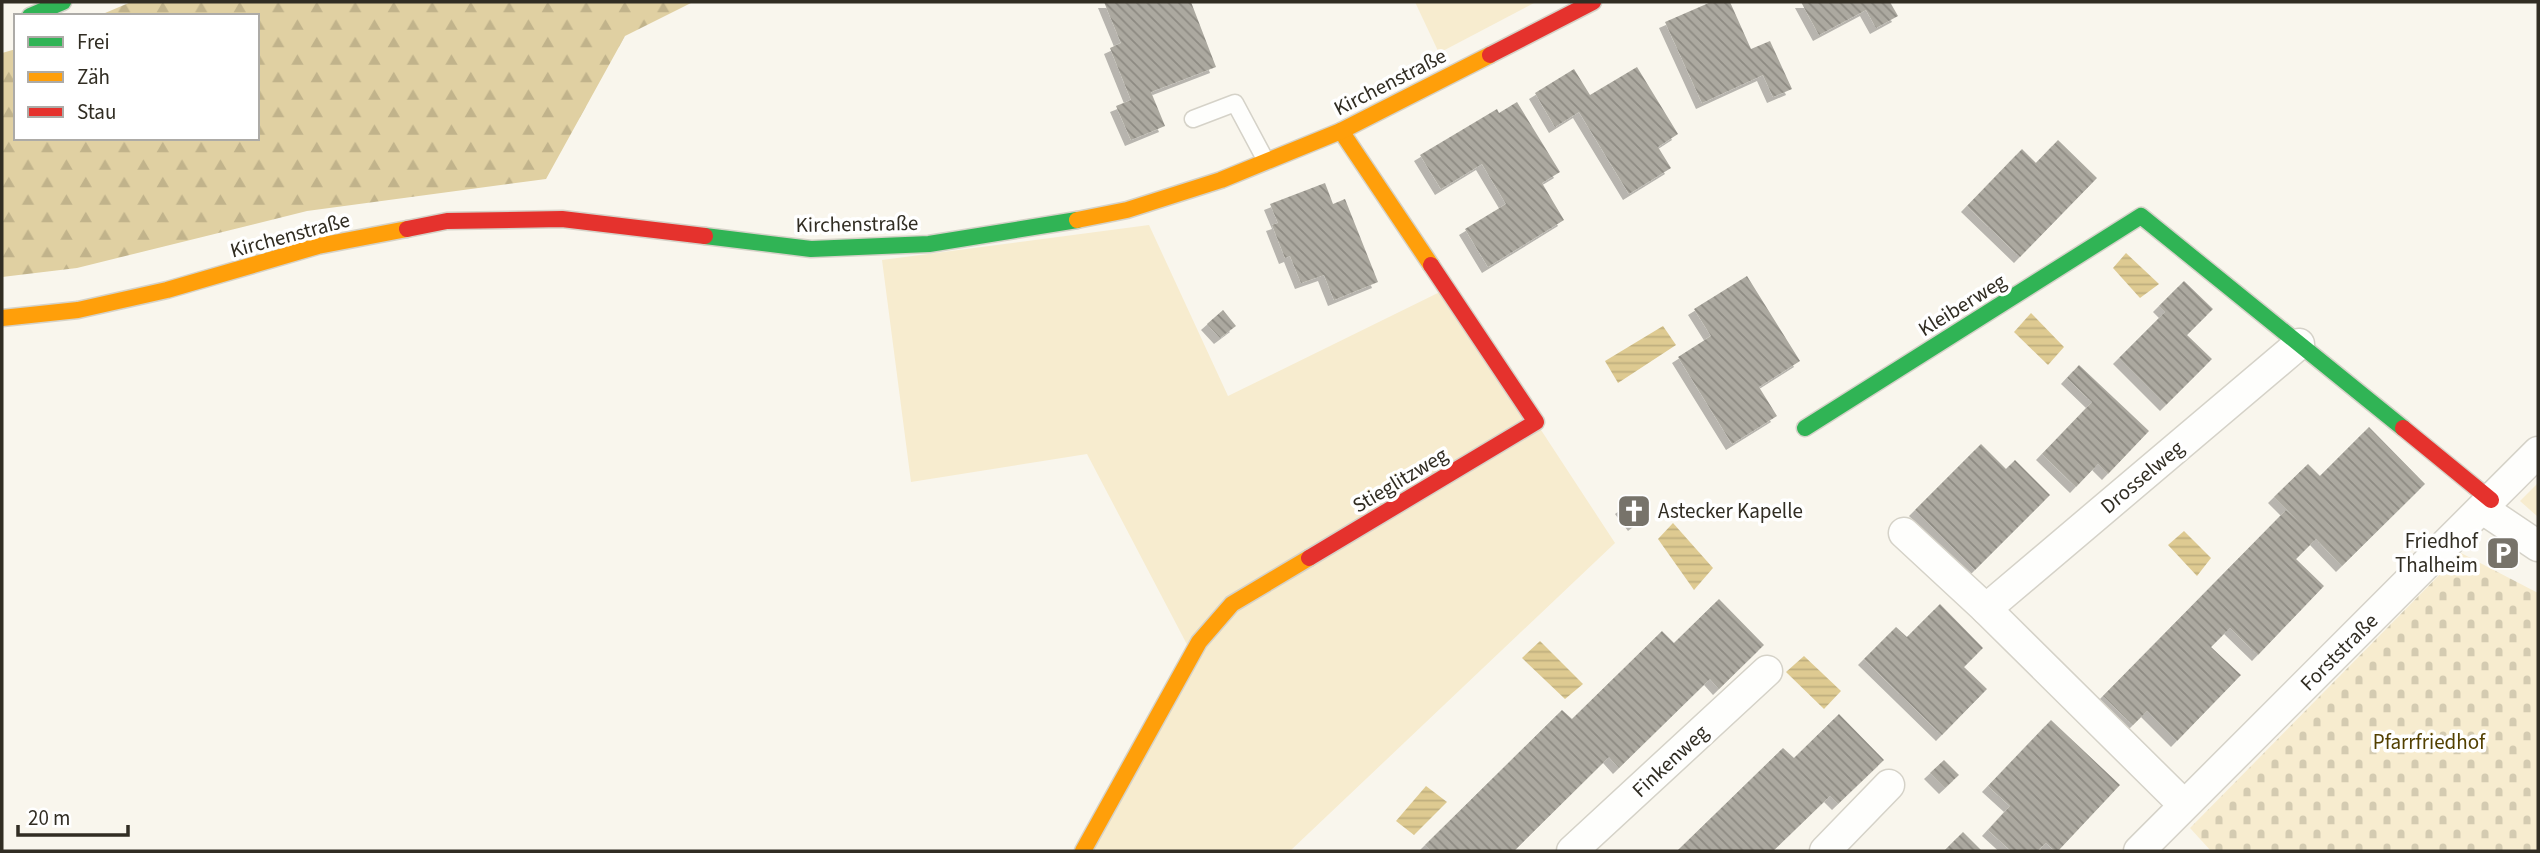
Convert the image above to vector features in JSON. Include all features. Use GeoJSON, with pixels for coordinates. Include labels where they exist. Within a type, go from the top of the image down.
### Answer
{"type":"FeatureCollection","features":[{"type":"Feature","properties":{"kind":"street"},"geometry":{"type":"LineString","coordinates":[[35,14],[63,2]]}},
{"type":"Feature","properties":{"kind":"street","name":"Kirchenstraße"},"geometry":{"type":"LineString","coordinates":[[2,318],[78,310],[167,290],[318,246],[447,221],[562,219],[811,249],[929,244],[1127,210],[1221,180],[1342,131],[1593,2]]}},
{"type":"Feature","properties":{"kind":"street","name":"Stieglitzweg"},"geometry":{"type":"LineString","coordinates":[[1083,851],[1199,642],[1232,604],[1536,422],[1342,131]]}},
{"type":"Feature","properties":{"kind":"street","name":"Kleiberweg"},"geometry":{"type":"LineString","coordinates":[[1805,428],[2141,216],[2299,344]]}},
{"type":"Feature","properties":{"kind":"street"},"geometry":{"type":"LineString","coordinates":[[2299,344],[2538,546]]}},
{"type":"Feature","properties":{"kind":"street","name":"Drosselweg"},"geometry":{"type":"LineString","coordinates":[[1986,609],[2299,344]]}},
{"type":"Feature","properties":{"kind":"street","name":"Forststraße"},"geometry":{"type":"LineString","coordinates":[[2139,851],[2538,452]]}},
{"type":"Feature","properties":{"kind":"street"},"geometry":{"type":"LineString","coordinates":[[1904,533],[1986,609],[2184,806]]}},
{"type":"Feature","properties":{"kind":"street","name":"Finkenweg"},"geometry":{"type":"LineString","coordinates":[[1572,851],[1767,671]]}},
{"type":"Feature","properties":{"kind":"street"},"geometry":{"type":"LineString","coordinates":[[1825,851],[1889,785]]}},
{"type":"Feature","properties":{"kind":"lane"},"geometry":{"type":"LineString","coordinates":[[1193,118],[1235,103],[1266,161]]}},
{"type":"Feature","properties":{"kind":"green space"},"geometry":{"type":"Polygon","coordinates":[[[131,2],[693,2],[625,36],[546,179],[307,211],[77,268],[2,277],[2,53],[14,50],[14,140],[259,140],[259,14],[103,14],[131,2]]]}},
{"type":"Feature","properties":{"kind":"green space"},"geometry":{"type":"Polygon","coordinates":[[[1415,2],[1536,2],[1439,53],[1415,2]]]}},
{"type":"Feature","properties":{"kind":"green space"},"geometry":{"type":"Polygon","coordinates":[[[1149,225],[1228,396],[1448,288],[1615,543],[1290,851],[1083,851],[1192,654],[1087,454],[911,482],[882,260],[1149,225]]]}},
{"type":"Feature","properties":{"kind":"green space"},"geometry":{"type":"Polygon","coordinates":[[[2538,483],[2538,517],[2520,501],[2538,483]]]}},
{"type":"Feature","properties":{"kind":"green space","name":"Pfarrfriedhof"},"geometry":{"type":"Polygon","coordinates":[[[2461,553],[2538,593],[2538,851],[2211,851],[2190,828],[2461,553]]]}},
{"type":"Feature","properties":{"kind":"shaded area"},"geometry":{"type":"Polygon","coordinates":[[[2126,253],[2159,284],[2140,298],[2113,268],[2126,253]]]}},
{"type":"Feature","properties":{"kind":"shaded area"},"geometry":{"type":"Polygon","coordinates":[[[2031,313],[2064,347],[2048,365],[2014,332],[2031,313]]]}},
{"type":"Feature","properties":{"kind":"shaded area"},"geometry":{"type":"Polygon","coordinates":[[[1663,326],[1676,345],[1618,383],[1605,361],[1663,326]]]}},
{"type":"Feature","properties":{"kind":"shaded area"},"geometry":{"type":"Polygon","coordinates":[[[1673,523],[1713,568],[1694,590],[1658,539],[1673,523]]]}},
{"type":"Feature","properties":{"kind":"shaded area"},"geometry":{"type":"Polygon","coordinates":[[[2184,531],[2211,558],[2197,576],[2168,545],[2184,531]]]}},
{"type":"Feature","properties":{"kind":"shaded area"},"geometry":{"type":"Polygon","coordinates":[[[1540,641],[1583,684],[1565,699],[1522,658],[1540,641]]]}},
{"type":"Feature","properties":{"kind":"shaded area"},"geometry":{"type":"Polygon","coordinates":[[[1804,656],[1841,691],[1824,709],[1786,672],[1804,656]]]}},
{"type":"Feature","properties":{"kind":"shaded area"},"geometry":{"type":"Polygon","coordinates":[[[1426,786],[1447,802],[1414,835],[1396,821],[1426,786]]]}},
{"type":"Feature","properties":{"kind":"building"},"geometry":{"type":"Polygon","coordinates":[[[1104,2],[1191,2],[1216,67],[1151,92],[1165,126],[1131,140],[1116,106],[1131,100],[1110,48],[1121,43],[1104,2]]]}},
{"type":"Feature","properties":{"kind":"building"},"geometry":{"type":"Polygon","coordinates":[[[1711,2],[1730,2],[1751,49],[1770,41],[1792,89],[1773,97],[1763,75],[1702,103],[1665,22],[1711,2]]]}},
{"type":"Feature","properties":{"kind":"building"},"geometry":{"type":"Polygon","coordinates":[[[1801,2],[1890,2],[1898,16],[1876,28],[1866,10],[1819,35],[1801,2]]]}},
{"type":"Feature","properties":{"kind":"building"},"geometry":{"type":"Polygon","coordinates":[[[1637,67],[1678,134],[1658,147],[1671,168],[1629,194],[1579,112],[1555,127],[1535,93],[1574,69],[1590,95],[1637,67]]]}},
{"type":"Feature","properties":{"kind":"building"},"geometry":{"type":"Polygon","coordinates":[[[1517,102],[1560,172],[1542,183],[1564,220],[1488,267],[1465,229],[1506,204],[1482,164],[1441,189],[1420,155],[1497,109],[1499,113],[1517,102]]]}},
{"type":"Feature","properties":{"kind":"building"},"geometry":{"type":"Polygon","coordinates":[[[2058,140],[2097,178],[2020,257],[1967,206],[2022,149],[2036,163],[2058,140]]]}},
{"type":"Feature","properties":{"kind":"building"},"geometry":{"type":"Polygon","coordinates":[[[1325,183],[1333,204],[1345,199],[1378,282],[1334,300],[1324,275],[1301,283],[1290,256],[1285,258],[1272,225],[1278,223],[1270,204],[1325,183]]]}},
{"type":"Feature","properties":{"kind":"building"},"geometry":{"type":"Polygon","coordinates":[[[1747,276],[1800,361],[1759,387],[1777,416],[1732,444],[1678,357],[1711,336],[1694,309],[1747,276]]]}},
{"type":"Feature","properties":{"kind":"building"},"geometry":{"type":"Polygon","coordinates":[[[2184,281],[2213,309],[2187,335],[2212,359],[2166,405],[2119,358],[2165,312],[2159,306],[2184,281]]]}},
{"type":"Feature","properties":{"kind":"building"},"geometry":{"type":"Polygon","coordinates":[[[1223,310],[1236,326],[1220,338],[1207,324],[1223,310]]]}},
{"type":"Feature","properties":{"kind":"building"},"geometry":{"type":"Polygon","coordinates":[[[2079,365],[2149,431],[2108,474],[2098,464],[2076,487],[2042,454],[2092,402],[2067,378],[2079,365]]]}},
{"type":"Feature","properties":{"kind":"building"},"geometry":{"type":"Polygon","coordinates":[[[2369,427],[2425,484],[2342,566],[2316,539],[2296,559],[2324,586],[2258,655],[2230,628],[2211,647],[2241,675],[2177,741],[2147,711],[2133,725],[2103,696],[2286,510],[2299,522],[2274,497],[2308,464],[2320,476],[2369,427]]]}},
{"type":"Feature","properties":{"kind":"building"},"geometry":{"type":"Polygon","coordinates":[[[1981,444],[2006,469],[2015,460],[2050,495],[1975,570],[1915,510],[1981,444]]]}},
{"type":"Feature","properties":{"kind":"building","name":"Astecker Kapelle"},"geometry":{"type":"Polygon","coordinates":[[[1636,497],[1648,514],[1634,525],[1621,508],[1636,497]]]}},
{"type":"Feature","properties":{"kind":"building"},"geometry":{"type":"Polygon","coordinates":[[[1719,599],[1764,645],[1719,689],[1710,679],[1619,768],[1609,757],[1514,851],[1431,851],[1425,845],[1562,710],[1572,719],[1662,631],[1674,643],[1719,599]]]}},
{"type":"Feature","properties":{"kind":"building"},"geometry":{"type":"Polygon","coordinates":[[[1940,604],[1983,648],[1964,667],[1987,689],[1942,735],[1864,659],[1896,627],[1907,637],[1940,604]]]}},
{"type":"Feature","properties":{"kind":"building"},"geometry":{"type":"Polygon","coordinates":[[[1839,714],[1884,760],[1838,804],[1830,796],[1773,851],[1677,851],[1783,748],[1794,758],[1839,714]]]}},
{"type":"Feature","properties":{"kind":"building"},"geometry":{"type":"Polygon","coordinates":[[[2051,720],[2120,785],[2058,851],[2046,843],[2037,851],[2011,851],[1988,830],[2010,806],[1988,786],[2051,720]]]}},
{"type":"Feature","properties":{"kind":"building"},"geometry":{"type":"Polygon","coordinates":[[[1944,760],[1959,775],[1945,788],[1930,773],[1944,760]]]}},
{"type":"Feature","properties":{"kind":"building"},"geometry":{"type":"Polygon","coordinates":[[[1963,832],[1982,851],[1944,851],[1963,832]]]}},
{"type":"Feature","properties":{"kind":"traffic: fast"},"geometry":{"type":"LineString","coordinates":[[35,14],[63,2]]}},
{"type":"Feature","properties":{"kind":"traffic: fast"},"geometry":{"type":"LineString","coordinates":[[1805,428],[2141,216],[2403,428]]}},
{"type":"Feature","properties":{"kind":"traffic: fast"},"geometry":{"type":"LineString","coordinates":[[705,236],[811,249],[929,244],[1077,220]]}},
{"type":"Feature","properties":{"kind":"traffic: slow"},"geometry":{"type":"LineString","coordinates":[[1077,220],[1127,210],[1221,180],[1341,131],[1490,55]]}},
{"type":"Feature","properties":{"kind":"traffic: slow"},"geometry":{"type":"LineString","coordinates":[[1341,131],[1431,265]]}},
{"type":"Feature","properties":{"kind":"traffic: slow"},"geometry":{"type":"LineString","coordinates":[[2,318],[78,310],[167,290],[318,246],[407,229]]}},
{"type":"Feature","properties":{"kind":"traffic: slow"},"geometry":{"type":"LineString","coordinates":[[1083,851],[1199,642],[1232,604],[1309,558]]}},
{"type":"Feature","properties":{"kind":"traffic: jam"},"geometry":{"type":"LineString","coordinates":[[1490,55],[1593,2]]}},
{"type":"Feature","properties":{"kind":"traffic: jam"},"geometry":{"type":"LineString","coordinates":[[407,229],[447,221],[562,219],[705,236]]}},
{"type":"Feature","properties":{"kind":"traffic: jam"},"geometry":{"type":"LineString","coordinates":[[1309,558],[1536,422],[1431,265]]}},
{"type":"Feature","properties":{"kind":"traffic: jam"},"geometry":{"type":"LineString","coordinates":[[2403,428],[2491,500]]}},
{"type":"Feature","properties":{"kind":"place","name":"Astecker Kapelle"},"geometry":{"type":"Point","coordinates":[1634,511]}},
{"type":"Feature","properties":{"kind":"place","name":"Friedhof Thalheim"},"geometry":{"type":"Point","coordinates":[2503,553]}}]}
